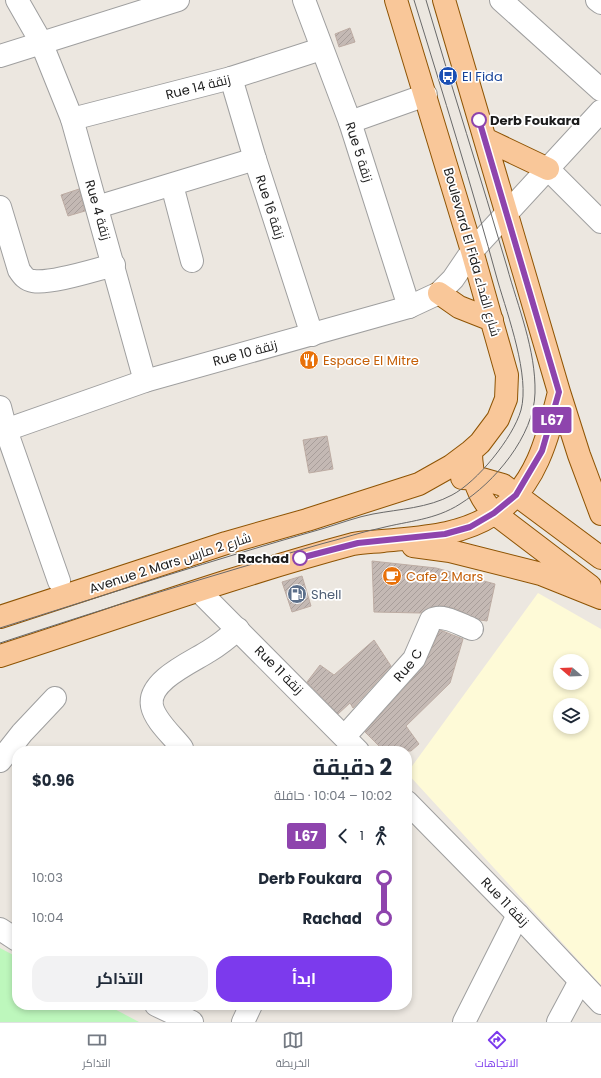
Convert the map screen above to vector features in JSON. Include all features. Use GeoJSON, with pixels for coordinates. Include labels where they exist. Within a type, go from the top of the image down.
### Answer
{"type":"FeatureCollection","features":[{"type":"Feature","properties":{"kind":"main road","name":"Boulevard El Fida شارع الفداء"},"geometry":{"type":"LineString","coordinates":[[396,0],[426,95],[507,375],[506,399],[498,418],[480,443],[451,466],[430,478]]}},
{"type":"Feature","properties":{"kind":"main road"},"geometry":{"type":"LineString","coordinates":[[444,0],[559,392],[579,455],[601,514]]}},
{"type":"Feature","properties":{"kind":"main road"},"geometry":{"type":"LineString","coordinates":[[485,139],[548,169]]}},
{"type":"Feature","properties":{"kind":"main road"},"geometry":{"type":"LineString","coordinates":[[439,293],[459,307],[492,320]]}},
{"type":"Feature","properties":{"kind":"main road"},"geometry":{"type":"LineString","coordinates":[[0,656],[313,555],[358,543],[445,534],[470,527],[494,513],[516,495],[542,451],[559,392]]}},
{"type":"Feature","properties":{"kind":"main road"},"geometry":{"type":"LineString","coordinates":[[471,451],[471,463],[478,491],[485,504],[494,513],[601,594]]}},
{"type":"Feature","properties":{"kind":"main road"},"geometry":{"type":"LineString","coordinates":[[430,478],[475,479],[503,485],[601,558]]}},
{"type":"Feature","properties":{"kind":"main road","name":"Avenue 2 Mars شارع 2 مارس"},"geometry":{"type":"LineString","coordinates":[[0,617],[226,543],[307,520],[399,491],[430,478]]}},
{"type":"Feature","properties":{"kind":"main road"},"geometry":{"type":"LineString","coordinates":[[380,541],[450,551],[491,561],[541,574],[601,598]]}},
{"type":"Feature","properties":{"kind":"street","name":"Rue 4 زنقة"},"geometry":{"type":"LineString","coordinates":[[17,0],[41,42],[72,118],[145,381]]}},
{"type":"Feature","properties":{"kind":"street"},"geometry":{"type":"LineString","coordinates":[[0,56],[178,0]]}},
{"type":"Feature","properties":{"kind":"street","name":"Rue 5 زنقة"},"geometry":{"type":"LineString","coordinates":[[304,0],[321,49],[350,122],[409,307]]}},
{"type":"Feature","properties":{"kind":"street"},"geometry":{"type":"LineString","coordinates":[[501,0],[601,90]]}},
{"type":"Feature","properties":{"kind":"street"},"geometry":{"type":"LineString","coordinates":[[597,0],[601,3]]}},
{"type":"Feature","properties":{"kind":"street","name":"Rue 14 زنقة"},"geometry":{"type":"LineString","coordinates":[[72,118],[231,78],[321,49]]}},
{"type":"Feature","properties":{"kind":"street","name":"Rue 16 زنقة"},"geometry":{"type":"LineString","coordinates":[[231,78],[312,335]]}},
{"type":"Feature","properties":{"kind":"street"},"geometry":{"type":"LineString","coordinates":[[350,122],[426,95]]}},
{"type":"Feature","properties":{"kind":"street","name":"Rue 10 زنقة"},"geometry":{"type":"LineString","coordinates":[[3,431],[145,381],[409,307],[439,293],[453,279],[472,251],[601,111]]}},
{"type":"Feature","properties":{"kind":"street"},"geometry":{"type":"LineString","coordinates":[[97,207],[172,185],[255,158]]}},
{"type":"Feature","properties":{"kind":"street"},"geometry":{"type":"LineString","coordinates":[[548,169],[601,222]]}},
{"type":"Feature","properties":{"kind":"street"},"geometry":{"type":"LineString","coordinates":[[172,185],[192,261]]}},
{"type":"Feature","properties":{"kind":"street"},"geometry":{"type":"LineString","coordinates":[[0,207],[19,270],[25,279],[33,281],[48,281],[114,265]]}},
{"type":"Feature","properties":{"kind":"street"},"geometry":{"type":"LineString","coordinates":[[0,407],[3,431],[58,581]]}},
{"type":"Feature","properties":{"kind":"street","name":"Rue 11 زنقة"},"geometry":{"type":"LineString","coordinates":[[199,591],[351,743]]}},
{"type":"Feature","properties":{"kind":"street","name":"Rue C"},"geometry":{"type":"LineString","coordinates":[[351,743],[414,659],[432,620],[436,618],[445,619],[472,629]]}},
{"type":"Feature","properties":{"kind":"street"},"geometry":{"type":"LineString","coordinates":[[180,746],[157,718],[152,705],[155,692],[162,682],[175,671],[210,651],[238,629]]}},
{"type":"Feature","properties":{"kind":"street"},"geometry":{"type":"LineString","coordinates":[[0,761],[22,733],[55,698]]}},
{"type":"Feature","properties":{"kind":"street","name":"Rue 11 زنقة"},"geometry":{"type":"LineString","coordinates":[[412,807],[601,1002]]}},
{"type":"Feature","properties":{"kind":"street"},"geometry":{"type":"LineString","coordinates":[[464,1022],[518,915]]}},
{"type":"Feature","properties":{"kind":"street"},"geometry":{"type":"LineString","coordinates":[[0,929],[12,937]]}},
{"type":"Feature","properties":{"kind":"street"},"geometry":{"type":"LineString","coordinates":[[558,1022],[580,981]]}},
{"type":"Feature","properties":{"kind":"street"},"geometry":{"type":"LineString","coordinates":[[167,1010],[192,1022]]}},
{"type":"Feature","properties":{"kind":"street"},"geometry":{"type":"LineString","coordinates":[[243,1022],[249,1010]]}},
{"type":"Feature","properties":{"kind":"shaded area"},"geometry":{"type":"Polygon","coordinates":[[[538,593],[601,629],[601,985],[412,778],[412,766],[538,593]]]}},
{"type":"Feature","properties":{"kind":"green space"},"geometry":{"type":"Polygon","coordinates":[[[0,948],[12,954],[12,1010],[116,1010],[139,1022],[0,1022],[0,948]]]}},
{"type":"Feature","properties":{"kind":"building"},"geometry":{"type":"Polygon","coordinates":[[[350,28],[355,42],[339,47],[335,34],[350,28]]]}},
{"type":"Feature","properties":{"kind":"building"},"geometry":{"type":"Polygon","coordinates":[[[79,189],[85,211],[68,216],[61,195],[79,189]]]}},
{"type":"Feature","properties":{"kind":"building"},"geometry":{"type":"Polygon","coordinates":[[[327,436],[333,469],[309,473],[303,440],[327,436]]]}},
{"type":"Feature","properties":{"kind":"building"},"geometry":{"type":"Polygon","coordinates":[[[372,561],[436,568],[495,584],[487,621],[480,620],[456,609],[443,606],[431,607],[421,613],[374,612],[372,561]]]}},
{"type":"Feature","properties":{"kind":"building","name":"Shell"},"geometry":{"type":"Polygon","coordinates":[[[302,576],[311,606],[292,612],[282,582],[302,576]]]}},
{"type":"Feature","properties":{"kind":"building"},"geometry":{"type":"Polygon","coordinates":[[[440,630],[463,639],[450,683],[406,726],[419,744],[412,750],[412,746],[379,746],[365,732],[423,667],[440,630]]]}},
{"type":"Feature","properties":{"kind":"building"},"geometry":{"type":"Polygon","coordinates":[[[374,640],[391,666],[353,708],[350,703],[338,714],[307,682],[320,665],[334,675],[374,640]]]}},
{"type":"Feature","properties":{"kind":"tram line"},"geometry":{"type":"LineString","coordinates":[[0,628],[355,518],[433,503],[462,489],[483,470],[502,446],[517,421],[521,410],[523,380],[517,346],[414,0]]}},
{"type":"Feature","properties":{"kind":"tram line"},"geometry":{"type":"LineString","coordinates":[[0,643],[120,604],[366,531],[441,514],[473,495],[486,484],[510,457],[528,426],[533,409],[535,393],[533,361],[521,313],[426,0]]}},
{"type":"Feature","properties":{"kind":"bus line","name":"L67"},"geometry":{"type":"LineString","coordinates":[[300,558],[358,543],[445,534],[470,527],[494,513],[516,495],[529,477],[542,451],[548,435],[559,392],[479,120]]}},
{"type":"Feature","properties":{"kind":"place","name":"El Fida"},"geometry":{"type":"Point","coordinates":[448,76]}},
{"type":"Feature","properties":{"kind":"place","name":"Derb Foukara"},"geometry":{"type":"Point","coordinates":[479,120]}},
{"type":"Feature","properties":{"kind":"place","name":"Espace El Mitre"},"geometry":{"type":"Point","coordinates":[309,360]}},
{"type":"Feature","properties":{"kind":"place","name":"Rachad"},"geometry":{"type":"Point","coordinates":[300,558]}},
{"type":"Feature","properties":{"kind":"place","name":"Cafe 2 Mars"},"geometry":{"type":"Point","coordinates":[392,576]}},
{"type":"Feature","properties":{"kind":"place","name":"Shell"},"geometry":{"type":"Point","coordinates":[297,594]}}]}
